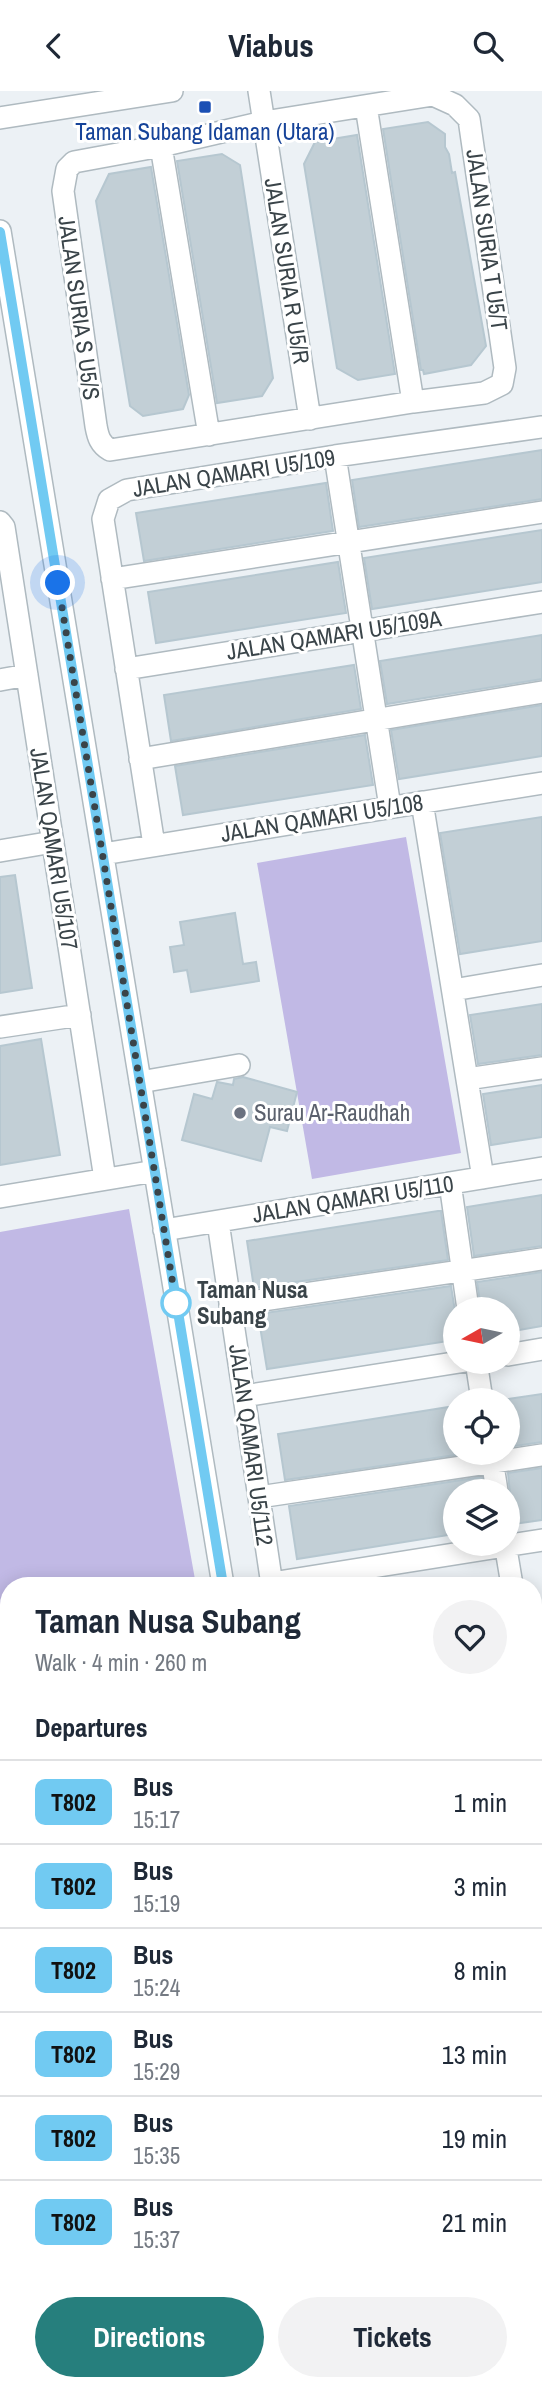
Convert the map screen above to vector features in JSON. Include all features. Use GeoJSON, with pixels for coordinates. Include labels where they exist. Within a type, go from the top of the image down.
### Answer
{"type":"FeatureCollection","features":[{"type":"Feature","properties":{"kind":"street"},"geometry":{"type":"LineString","coordinates":[[0,118],[172,91]]}},
{"type":"Feature","properties":{"kind":"street","name":"JALAN SURIA R U5/R"},"geometry":{"type":"LineString","coordinates":[[259,91],[310,419]]}},
{"type":"Feature","properties":{"kind":"street","name":"JALAN SURIA T U5/T"},"geometry":{"type":"LineString","coordinates":[[366,106],[433,95],[455,105],[469,119],[505,368],[502,384],[484,393],[412,402]]}},
{"type":"Feature","properties":{"kind":"street"},"geometry":{"type":"LineString","coordinates":[[366,106],[412,402],[209,435],[161,146],[264,122],[366,106]]}},
{"type":"Feature","properties":{"kind":"street","name":"JALAN SURIA S U5/S"},"geometry":{"type":"LineString","coordinates":[[161,146],[74,162],[67,169],[63,191],[96,426],[98,438],[103,446],[110,450],[209,435]]}},
{"type":"Feature","properties":{"kind":"street"},"geometry":{"type":"LineString","coordinates":[[0,231],[222,1577]]}},
{"type":"Feature","properties":{"kind":"street","name":"JALAN QAMARI U5/109"},"geometry":{"type":"LineString","coordinates":[[154,845],[103,519],[109,500],[127,490],[335,456],[542,427]]}},
{"type":"Feature","properties":{"kind":"street"},"geometry":{"type":"LineString","coordinates":[[335,456],[390,807]]}},
{"type":"Feature","properties":{"kind":"street"},"geometry":{"type":"LineString","coordinates":[[113,579],[542,512]]}},
{"type":"Feature","properties":{"kind":"street","name":"JALAN QAMARI U5/107"},"geometry":{"type":"LineString","coordinates":[[0,521],[4,527],[105,1179]]}},
{"type":"Feature","properties":{"kind":"street","name":"JALAN QAMARI U5/109A"},"geometry":{"type":"LineString","coordinates":[[126,669],[542,602]]}},
{"type":"Feature","properties":{"kind":"street"},"geometry":{"type":"LineString","coordinates":[[0,680],[27,675]]}},
{"type":"Feature","properties":{"kind":"street"},"geometry":{"type":"LineString","coordinates":[[140,758],[542,692]]}},
{"type":"Feature","properties":{"kind":"street","name":"JALAN QAMARI U5/108"},"geometry":{"type":"LineString","coordinates":[[103,854],[542,783]]}},
{"type":"Feature","properties":{"kind":"street"},"geometry":{"type":"LineString","coordinates":[[422,802],[483,1178]]}},
{"type":"Feature","properties":{"kind":"street"},"geometry":{"type":"LineString","coordinates":[[0,851],[53,842]]}},
{"type":"Feature","properties":{"kind":"street"},"geometry":{"type":"LineString","coordinates":[[453,990],[542,975]]}},
{"type":"Feature","properties":{"kind":"street"},"geometry":{"type":"LineString","coordinates":[[0,1027],[80,1015]]}},
{"type":"Feature","properties":{"kind":"street"},"geometry":{"type":"LineString","coordinates":[[140,1082],[239,1065]]}},
{"type":"Feature","properties":{"kind":"street"},"geometry":{"type":"LineString","coordinates":[[467,1079],[542,1068]]}},
{"type":"Feature","properties":{"kind":"street","name":"JALAN QAMARI U5/110"},"geometry":{"type":"LineString","coordinates":[[164,1230],[542,1168]]}},
{"type":"Feature","properties":{"kind":"street"},"geometry":{"type":"LineString","coordinates":[[0,1197],[155,1171]]}},
{"type":"Feature","properties":{"kind":"street"},"geometry":{"type":"LineString","coordinates":[[450,1183],[466,1297]]}},
{"type":"Feature","properties":{"kind":"street","name":"JALAN QAMARI U5/112"},"geometry":{"type":"LineString","coordinates":[[218,1221],[271,1577]]}},
{"type":"Feature","properties":{"kind":"street"},"geometry":{"type":"LineString","coordinates":[[230,1305],[542,1259]]}},
{"type":"Feature","properties":{"kind":"street"},"geometry":{"type":"LineString","coordinates":[[520,1353],[542,1349]]}},
{"type":"Feature","properties":{"kind":"street"},"geometry":{"type":"LineString","coordinates":[[244,1396],[443,1365]]}},
{"type":"Feature","properties":{"kind":"street"},"geometry":{"type":"LineString","coordinates":[[520,1456],[542,1455]]}},
{"type":"Feature","properties":{"kind":"street"},"geometry":{"type":"LineString","coordinates":[[259,1497],[450,1465]]}},
{"type":"Feature","properties":{"kind":"street"},"geometry":{"type":"LineString","coordinates":[[520,1543],[542,1540]]}},
{"type":"Feature","properties":{"kind":"street"},"geometry":{"type":"LineString","coordinates":[[314,1577],[443,1555]]}},
{"type":"Feature","properties":{"kind":"street"},"geometry":{"type":"LineString","coordinates":[[507,1556],[511,1577]]}},
{"type":"Feature","properties":{"kind":"shaded area"},"geometry":{"type":"Polygon","coordinates":[[[406,837],[461,1153],[312,1179],[257,863],[406,837]]]}},
{"type":"Feature","properties":{"kind":"shaded area"},"geometry":{"type":"Polygon","coordinates":[[[129,1209],[195,1577],[0,1577],[0,1232],[129,1209]]]}},
{"type":"Feature","properties":{"kind":"building"},"geometry":{"type":"Polygon","coordinates":[[[428,122],[445,134],[445,147],[452,173],[455,172],[486,346],[471,365],[424,374],[421,370],[383,129],[428,122]]]}},
{"type":"Feature","properties":{"kind":"building"},"geometry":{"type":"Polygon","coordinates":[[[357,135],[395,374],[358,380],[337,368],[304,164],[315,142],[357,135]]]}},
{"type":"Feature","properties":{"kind":"building"},"geometry":{"type":"Polygon","coordinates":[[[222,154],[240,165],[273,378],[262,396],[217,403],[177,161],[222,154]]]}},
{"type":"Feature","properties":{"kind":"building"},"geometry":{"type":"Polygon","coordinates":[[[151,167],[189,395],[183,409],[143,416],[130,406],[96,201],[109,174],[151,167]]]}},
{"type":"Feature","properties":{"kind":"building"},"geometry":{"type":"Polygon","coordinates":[[[542,450],[542,499],[359,527],[352,480],[542,450]]]}},
{"type":"Feature","properties":{"kind":"building"},"geometry":{"type":"Polygon","coordinates":[[[326,483],[333,531],[144,561],[136,513],[326,483]]]}},
{"type":"Feature","properties":{"kind":"building"},"geometry":{"type":"Polygon","coordinates":[[[542,530],[542,582],[372,609],[364,558],[542,530]]]}},
{"type":"Feature","properties":{"kind":"building"},"geometry":{"type":"Polygon","coordinates":[[[338,562],[346,613],[156,643],[148,592],[338,562]]]}},
{"type":"Feature","properties":{"kind":"building"},"geometry":{"type":"Polygon","coordinates":[[[542,635],[542,679],[387,704],[380,661],[542,635]]]}},
{"type":"Feature","properties":{"kind":"building"},"geometry":{"type":"Polygon","coordinates":[[[354,665],[361,709],[171,741],[164,695],[354,665]]]}},
{"type":"Feature","properties":{"kind":"building"},"geometry":{"type":"Polygon","coordinates":[[[542,705],[542,756],[399,779],[391,730],[542,705]]]}},
{"type":"Feature","properties":{"kind":"building"},"geometry":{"type":"Polygon","coordinates":[[[365,735],[373,785],[183,815],[175,766],[365,735]]]}},
{"type":"Feature","properties":{"kind":"building"},"geometry":{"type":"Polygon","coordinates":[[[542,817],[542,941],[460,954],[440,833],[542,817]]]}},
{"type":"Feature","properties":{"kind":"building"},"geometry":{"type":"Polygon","coordinates":[[[15,875],[32,988],[0,993],[0,877],[15,875]]]}},
{"type":"Feature","properties":{"kind":"building"},"geometry":{"type":"Polygon","coordinates":[[[235,913],[243,964],[256,962],[259,981],[191,992],[187,970],[174,972],[170,947],[184,945],[180,922],[235,913]]]}},
{"type":"Feature","properties":{"kind":"building"},"geometry":{"type":"Polygon","coordinates":[[[542,1004],[542,1055],[478,1064],[470,1015],[542,1004]]]}},
{"type":"Feature","properties":{"kind":"building"},"geometry":{"type":"Polygon","coordinates":[[[41,1039],[60,1155],[0,1165],[0,1046],[41,1039]]]}},
{"type":"Feature","properties":{"kind":"building","name":"Surau Ar-Raudhah"},"geometry":{"type":"Polygon","coordinates":[[[243,1077],[297,1092],[287,1131],[270,1127],[261,1161],[182,1140],[194,1094],[212,1099],[217,1082],[233,1085],[234,1079],[243,1077]]]}},
{"type":"Feature","properties":{"kind":"building"},"geometry":{"type":"Polygon","coordinates":[[[542,1085],[542,1137],[491,1145],[483,1094],[542,1085]]]}},
{"type":"Feature","properties":{"kind":"building"},"geometry":{"type":"Polygon","coordinates":[[[542,1195],[542,1246],[474,1256],[467,1207],[542,1195]]]}},
{"type":"Feature","properties":{"kind":"building"},"geometry":{"type":"Polygon","coordinates":[[[441,1211],[448,1260],[254,1288],[247,1241],[441,1211]]]}},
{"type":"Feature","properties":{"kind":"building"},"geometry":{"type":"Polygon","coordinates":[[[542,1272],[542,1326],[520,1330],[520,1297],[479,1297],[477,1282],[542,1272]]]}},
{"type":"Feature","properties":{"kind":"building"},"geometry":{"type":"Polygon","coordinates":[[[451,1286],[453,1297],[443,1297],[443,1342],[267,1369],[258,1314],[451,1286]]]}},
{"type":"Feature","properties":{"kind":"building"},"geometry":{"type":"Polygon","coordinates":[[[542,1394],[542,1442],[520,1445],[520,1397],[542,1394]]]}},
{"type":"Feature","properties":{"kind":"building"},"geometry":{"type":"Polygon","coordinates":[[[443,1408],[443,1457],[285,1480],[278,1434],[443,1408]]]}},
{"type":"Feature","properties":{"kind":"building"},"geometry":{"type":"Polygon","coordinates":[[[542,1468],[542,1520],[520,1523],[520,1479],[509,1479],[508,1473],[542,1468]]]}},
{"type":"Feature","properties":{"kind":"building"},"geometry":{"type":"Polygon","coordinates":[[[443,1483],[443,1536],[297,1559],[289,1506],[443,1483]]]}},
{"type":"Feature","properties":{"kind":"bus line","name":"T802"},"geometry":{"type":"LineString","coordinates":[[0,232],[222,1577]]}},
{"type":"Feature","properties":{"kind":"place","name":"Taman Subang Idaman (Utara)"},"geometry":{"type":"Point","coordinates":[205,107]}},
{"type":"Feature","properties":{"kind":"place","name":"Surau Ar-Raudhah"},"geometry":{"type":"Point","coordinates":[240,1113]}},
{"type":"Feature","properties":{"kind":"place","name":"Taman Nusa Subang"},"geometry":{"type":"Point","coordinates":[176,1303]}},
{"type":"Feature","properties":{"kind":"route"},"geometry":{"type":"LineString","coordinates":[[58,583],[176,1303]]}}]}
